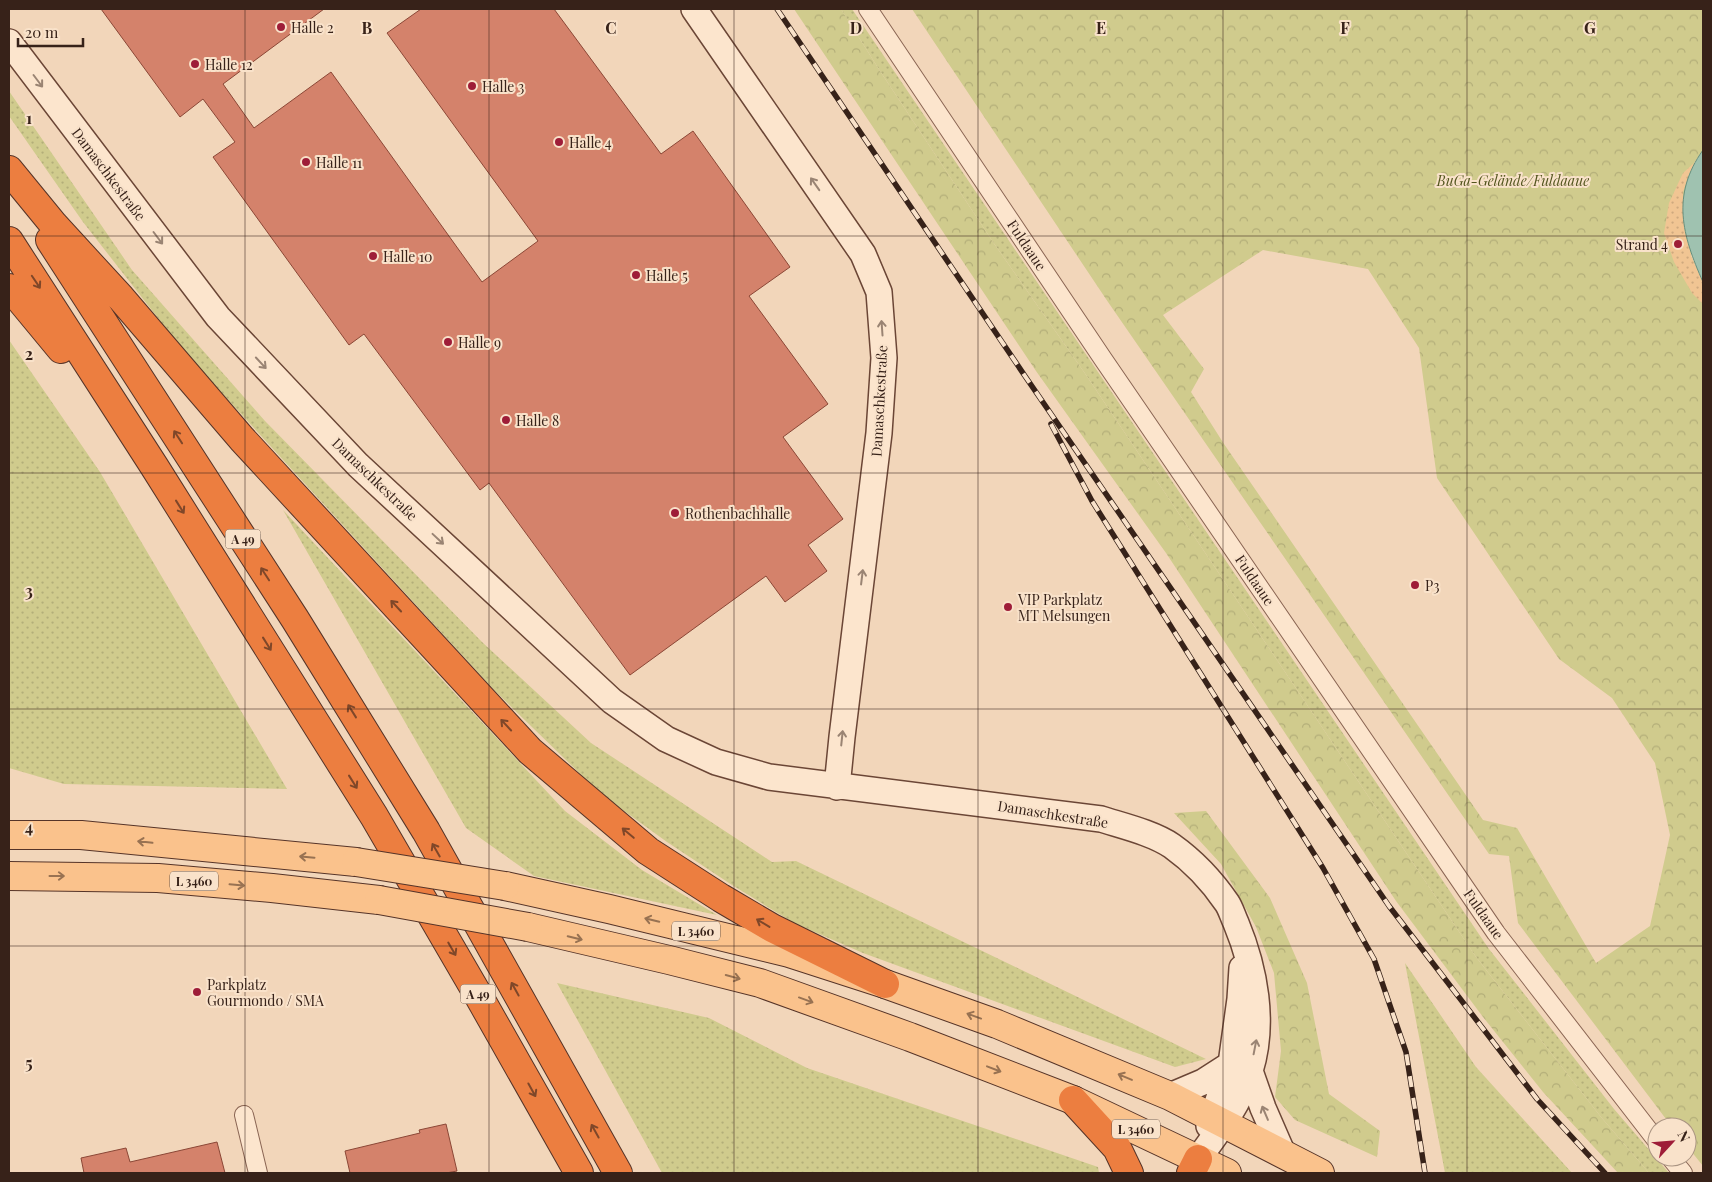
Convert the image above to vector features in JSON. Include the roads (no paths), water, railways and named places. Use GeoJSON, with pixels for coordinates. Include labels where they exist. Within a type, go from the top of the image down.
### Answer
{"type":"FeatureCollection","features":[{"type":"Feature","properties":{"kind":"highway"},"geometry":{"type":"LineString","coordinates":[[9,170],[54,225],[127,305],[242,438],[530,751],[648,851],[772,928],[885,984]]}},
{"type":"Feature","properties":{"kind":"highway","name":"A 49"},"geometry":{"type":"LineString","coordinates":[[9,176],[289,611],[426,831],[618,1173]]}},
{"type":"Feature","properties":{"kind":"highway","name":"A 49"},"geometry":{"type":"LineString","coordinates":[[9,241],[154,466],[374,816],[579,1173]]}},
{"type":"Feature","properties":{"kind":"highway"},"geometry":{"type":"LineString","coordinates":[[9,288],[51,335],[154,466]]}},
{"type":"Feature","properties":{"kind":"highway"},"geometry":{"type":"LineString","coordinates":[[1073,1100],[1117,1148],[1129,1173]]}},
{"type":"Feature","properties":{"kind":"main road","name":"L 3460"},"geometry":{"type":"LineString","coordinates":[[9,834],[81,835],[356,862],[505,886],[789,953],[885,984],[997,1024],[1170,1096],[1320,1173]]}},
{"type":"Feature","properties":{"kind":"main road","name":"L 3460"},"geometry":{"type":"LineString","coordinates":[[9,876],[158,878],[379,900],[528,927],[669,960],[760,984],[910,1037],[1073,1100],[1195,1166],[1227,1173]]}},
{"type":"Feature","properties":{"kind":"street","name":"Damaschkestraße"},"geometry":{"type":"LineString","coordinates":[[694,9],[863,254],[879,292],[884,358],[879,433],[837,787]]}},
{"type":"Feature","properties":{"kind":"street","name":"Fuldaaue"},"geometry":{"type":"LineString","coordinates":[[868,9],[1103,359],[1496,933],[1647,1128]]}},
{"type":"Feature","properties":{"kind":"street","name":"Damaschkestraße"},"geometry":{"type":"LineString","coordinates":[[9,42],[218,317],[358,465],[612,701],[666,740],[716,762],[769,777],[1101,819],[1141,832],[1170,845],[1195,864],[1228,904],[1244,943],[1240,999],[1240,1068],[1237,1100],[1218,1120],[1195,1166]]}},
{"type":"Feature","properties":{"kind":"street","name":"Damaschkestraße"},"geometry":{"type":"LineString","coordinates":[[1240,1068],[1263,1108],[1283,1154]]}},
{"type":"Feature","properties":{"kind":"street"},"geometry":{"type":"LineString","coordinates":[[1170,1096],[1240,1068]]}},
{"type":"Feature","properties":{"kind":"street"},"geometry":{"type":"LineString","coordinates":[[244,1115],[258,1173]]}},
{"type":"Feature","properties":{"kind":"railway"},"geometry":{"type":"LineString","coordinates":[[777,9],[1027,379],[1389,906],[1537,1099],[1605,1173]]}},
{"type":"Feature","properties":{"kind":"railway"},"geometry":{"type":"LineString","coordinates":[[1051,424],[1092,501],[1323,868],[1374,959],[1406,1052],[1425,1173]]}},
{"type":"Feature","properties":{"kind":"place","name":"Halle 2"},"geometry":{"type":"Point","coordinates":[281,27]}},
{"type":"Feature","properties":{"kind":"place","name":"Halle 12"},"geometry":{"type":"Point","coordinates":[195,64]}},
{"type":"Feature","properties":{"kind":"place","name":"Halle 3"},"geometry":{"type":"Point","coordinates":[472,86]}},
{"type":"Feature","properties":{"kind":"place","name":"Halle 4"},"geometry":{"type":"Point","coordinates":[559,142]}},
{"type":"Feature","properties":{"kind":"place","name":"Halle 11"},"geometry":{"type":"Point","coordinates":[306,162]}},
{"type":"Feature","properties":{"kind":"place","name":"Strand 4"},"geometry":{"type":"Point","coordinates":[1678,244]}},
{"type":"Feature","properties":{"kind":"place","name":"Halle 10"},"geometry":{"type":"Point","coordinates":[373,256]}},
{"type":"Feature","properties":{"kind":"place","name":"Halle 5"},"geometry":{"type":"Point","coordinates":[636,275]}},
{"type":"Feature","properties":{"kind":"place","name":"Halle 9"},"geometry":{"type":"Point","coordinates":[448,342]}},
{"type":"Feature","properties":{"kind":"place","name":"Halle 8"},"geometry":{"type":"Point","coordinates":[506,420]}},
{"type":"Feature","properties":{"kind":"place","name":"Rothenbachhalle"},"geometry":{"type":"Point","coordinates":[675,513]}},
{"type":"Feature","properties":{"kind":"place","name":"P3"},"geometry":{"type":"Point","coordinates":[1415,585]}},
{"type":"Feature","properties":{"kind":"place","name":"VIP Parkplatz MT Melsungen"},"geometry":{"type":"Point","coordinates":[1008,607]}},
{"type":"Feature","properties":{"kind":"place","name":"Parkplatz Gourmondo / SMA"},"geometry":{"type":"Point","coordinates":[197,992]}},
{"type":"Feature","properties":{"kind":"park label","name":"BuGa-Gelände/Fuldaaue"},"geometry":{"type":"Point","coordinates":[1513,180]}}]}
